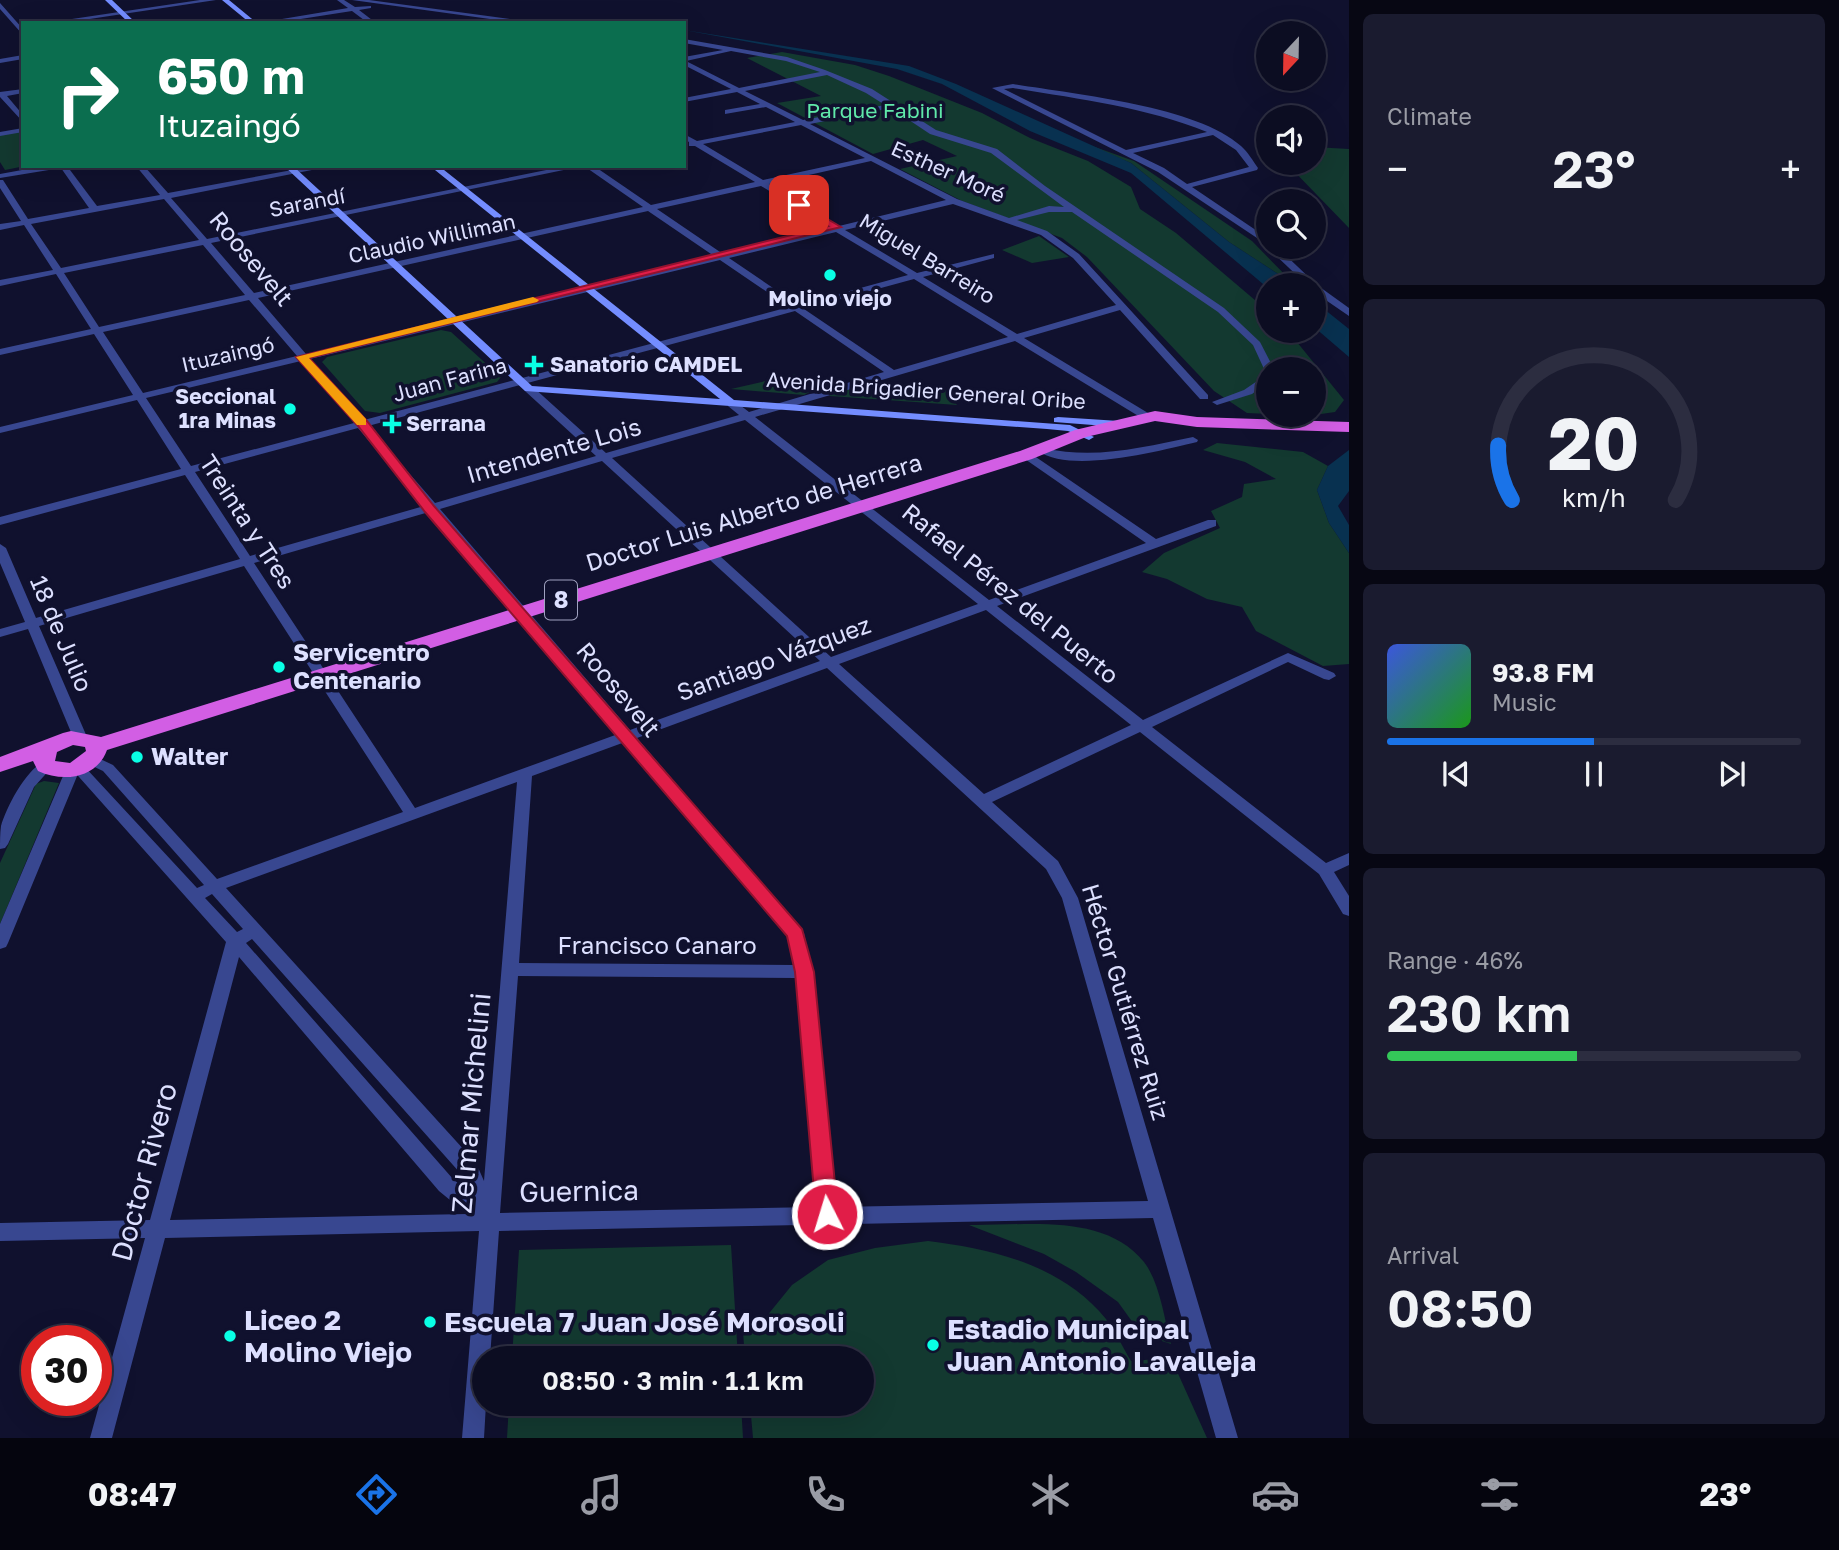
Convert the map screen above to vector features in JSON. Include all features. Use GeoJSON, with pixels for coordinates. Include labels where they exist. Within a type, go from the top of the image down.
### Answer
{"type":"FeatureCollection","features":[{"type":"Feature","properties":{"kind":"highway","name":"Doctor Luis Alberto de Herrera"},"geometry":{"type":"LineString","coordinates":[[84,756],[319,676],[1035,453],[1119,424],[1160,424]]}},
{"type":"Feature","properties":{"kind":"highway","name":"Doctor Luis Alberto de Herrera"},"geometry":{"type":"LineString","coordinates":[[1085,435],[1160,424]]}},
{"type":"Feature","properties":{"kind":"highway","name":"8"},"geometry":{"type":"LineString","coordinates":[[1160,424],[1349,437]]}},
{"type":"Feature","properties":{"kind":"highway","name":"8"},"geometry":{"type":"LineString","coordinates":[[1256,429],[1349,427]]}},
{"type":"Feature","properties":{"kind":"highway","name":"8"},"geometry":{"type":"LineString","coordinates":[[0,776],[46,759],[62,740],[84,756],[57,771],[46,759]]}},
{"type":"Feature","properties":{"kind":"highway","name":"8"},"geometry":{"type":"LineString","coordinates":[[0,765],[46,759]]}},
{"type":"Feature","properties":{"kind":"main road"},"geometry":{"type":"LineString","coordinates":[[108,0],[131,21]]}},
{"type":"Feature","properties":{"kind":"main road"},"geometry":{"type":"LineString","coordinates":[[225,0],[251,21]]}},
{"type":"Feature","properties":{"kind":"main road","name":"Rafael Pérez del Puerto"},"geometry":{"type":"LineString","coordinates":[[436,168],[727,400]]}},
{"type":"Feature","properties":{"kind":"main road"},"geometry":{"type":"LineString","coordinates":[[291,169],[525,385]]}},
{"type":"Feature","properties":{"kind":"main road","name":"Avenida Brigadier General Oribe"},"geometry":{"type":"LineString","coordinates":[[525,385],[727,400],[795,401],[1006,419],[1060,427],[1085,435]]}},
{"type":"Feature","properties":{"kind":"main road","name":"Avenida Brigadier General Oribe"},"geometry":{"type":"LineString","coordinates":[[727,400],[776,407],[1119,424]]}},
{"type":"Feature","properties":{"kind":"street"},"geometry":{"type":"LineString","coordinates":[[63,21],[213,0]]}},
{"type":"Feature","properties":{"kind":"street"},"geometry":{"type":"LineString","coordinates":[[342,0],[502,21]]}},
{"type":"Feature","properties":{"kind":"street"},"geometry":{"type":"LineString","coordinates":[[342,0],[370,21]]}},
{"type":"Feature","properties":{"kind":"street"},"geometry":{"type":"LineString","coordinates":[[355,0],[382,5]]}},
{"type":"Feature","properties":{"kind":"street"},"geometry":{"type":"LineString","coordinates":[[0,5],[21,29]]}},
{"type":"Feature","properties":{"kind":"street"},"geometry":{"type":"LineString","coordinates":[[274,21],[382,5]]}},
{"type":"Feature","properties":{"kind":"street"},"geometry":{"type":"LineString","coordinates":[[9,28],[21,29]]}},
{"type":"Feature","properties":{"kind":"street","name":"Esther Moré"},"geometry":{"type":"LineString","coordinates":[[686,41],[787,59],[828,73],[869,91],[933,132],[994,151],[1042,188],[1221,310],[1257,344],[1263,357]]}},
{"type":"Feature","properties":{"kind":"street"},"geometry":{"type":"LineString","coordinates":[[686,61],[739,50]]}},
{"type":"Feature","properties":{"kind":"street"},"geometry":{"type":"LineString","coordinates":[[0,61],[21,57]]}},
{"type":"Feature","properties":{"kind":"street","name":"Esther Moré"},"geometry":{"type":"LineString","coordinates":[[686,62],[954,201],[1051,238],[1076,256],[1204,397],[1217,401],[1248,392],[1256,386]]}},
{"type":"Feature","properties":{"kind":"street"},"geometry":{"type":"LineString","coordinates":[[686,100],[828,73]]}},
{"type":"Feature","properties":{"kind":"street"},"geometry":{"type":"LineString","coordinates":[[1184,187],[1255,168],[1247,154],[1213,133],[1161,111],[1013,86],[996,88],[1127,152],[1256,236]]}},
{"type":"Feature","properties":{"kind":"street"},"geometry":{"type":"LineString","coordinates":[[1,95],[21,91]]}},
{"type":"Feature","properties":{"kind":"street"},"geometry":{"type":"LineString","coordinates":[[13,93],[21,103]]}},
{"type":"Feature","properties":{"kind":"street"},"geometry":{"type":"LineString","coordinates":[[1,95],[21,118]]}},
{"type":"Feature","properties":{"kind":"street"},"geometry":{"type":"LineString","coordinates":[[728,112],[766,105]]}},
{"type":"Feature","properties":{"kind":"street"},"geometry":{"type":"LineString","coordinates":[[686,145],[890,106]]}},
{"type":"Feature","properties":{"kind":"street"},"geometry":{"type":"LineString","coordinates":[[0,134],[21,130]]}},
{"type":"Feature","properties":{"kind":"street"},"geometry":{"type":"LineString","coordinates":[[1127,152],[1213,133]]}},
{"type":"Feature","properties":{"kind":"street","name":"Miguel Barreiro"},"geometry":{"type":"LineString","coordinates":[[686,137],[1160,424]]}},
{"type":"Feature","properties":{"kind":"street","name":"Claudio Williman"},"geometry":{"type":"LineString","coordinates":[[0,352],[871,159]]}},
{"type":"Feature","properties":{"kind":"street"},"geometry":{"type":"LineString","coordinates":[[0,176],[50,168]]}},
{"type":"Feature","properties":{"kind":"street"},"geometry":{"type":"LineString","coordinates":[[64,168],[95,210]]}},
{"type":"Feature","properties":{"kind":"street","name":"Roosevelt"},"geometry":{"type":"LineString","coordinates":[[142,168],[302,357],[363,423],[429,509],[787,920],[801,948],[827,1214]]}},
{"type":"Feature","properties":{"kind":"street","name":"Sarandí"},"geometry":{"type":"LineString","coordinates":[[0,283],[569,168]]}},
{"type":"Feature","properties":{"kind":"street"},"geometry":{"type":"LineString","coordinates":[[591,168],[892,373]]}},
{"type":"Feature","properties":{"kind":"street"},"geometry":{"type":"LineString","coordinates":[[0,228],[166,197],[291,169]]}},
{"type":"Feature","properties":{"kind":"street","name":"Treinta y Tres"},"geometry":{"type":"LineString","coordinates":[[0,182],[319,676],[412,814]]}},
{"type":"Feature","properties":{"kind":"street","name":"Esther Moré"},"geometry":{"type":"LineString","coordinates":[[1030,213],[1041,200],[1042,188]]}},
{"type":"Feature","properties":{"kind":"street","name":"Ituzaingó"},"geometry":{"type":"LineString","coordinates":[[0,430],[718,255],[954,201]]}},
{"type":"Feature","properties":{"kind":"street","name":"Esther Moré"},"geometry":{"type":"LineString","coordinates":[[1009,220],[1030,213],[1076,210]]}},
{"type":"Feature","properties":{"kind":"street","name":"Juan Farina"},"geometry":{"type":"LineString","coordinates":[[0,521],[363,423],[525,385],[657,345],[991,256]]}},
{"type":"Feature","properties":{"kind":"street"},"geometry":{"type":"LineString","coordinates":[[1285,259],[1299,273]]}},
{"type":"Feature","properties":{"kind":"street"},"geometry":{"type":"LineString","coordinates":[[1326,296],[1349,313]]}},
{"type":"Feature","properties":{"kind":"street","name":"Intendente Lois"},"geometry":{"type":"LineString","coordinates":[[0,633],[1120,307]]}},
{"type":"Feature","properties":{"kind":"street","name":"Héctor Gutiérrez Ruiz"},"geometry":{"type":"LineString","coordinates":[[525,385],[1052,865],[1070,898],[1227,1438]]}},
{"type":"Feature","properties":{"kind":"street","name":"Rafael Pérez del Puerto"},"geometry":{"type":"LineString","coordinates":[[727,400],[1139,727],[1325,870],[1349,910]]}},
{"type":"Feature","properties":{"kind":"street","name":"Doctor Luis Alberto de Herrera"},"geometry":{"type":"LineString","coordinates":[[1035,453],[1092,456],[1193,440]]}},
{"type":"Feature","properties":{"kind":"street"},"geometry":{"type":"LineString","coordinates":[[1035,453],[1155,544]]}},
{"type":"Feature","properties":{"kind":"street","name":"Santiago Vázquez"},"geometry":{"type":"LineString","coordinates":[[195,896],[412,814],[1212,523]]}},
{"type":"Feature","properties":{"kind":"street","name":"18 de Julio"},"geometry":{"type":"LineString","coordinates":[[0,548],[84,756]]}},
{"type":"Feature","properties":{"kind":"street"},"geometry":{"type":"LineString","coordinates":[[982,801],[1288,657],[1329,676]]}},
{"type":"Feature","properties":{"kind":"street"},"geometry":{"type":"LineString","coordinates":[[84,756],[108,768],[469,1169],[490,1221]]}},
{"type":"Feature","properties":{"kind":"street"},"geometry":{"type":"LineString","coordinates":[[84,756],[195,896],[446,1185],[490,1221]]}},
{"type":"Feature","properties":{"kind":"street"},"geometry":{"type":"LineString","coordinates":[[0,943],[84,756]]}},
{"type":"Feature","properties":{"kind":"street"},"geometry":{"type":"LineString","coordinates":[[0,844],[28,785],[46,759]]}},
{"type":"Feature","properties":{"kind":"street","name":"Zelmar Michelini"},"geometry":{"type":"LineString","coordinates":[[472,1438],[525,773]]}},
{"type":"Feature","properties":{"kind":"street"},"geometry":{"type":"LineString","coordinates":[[1325,870],[1349,859]]}},
{"type":"Feature","properties":{"kind":"street"},"geometry":{"type":"LineString","coordinates":[[235,941],[253,931]]}},
{"type":"Feature","properties":{"kind":"street","name":"Doctor Rivero"},"geometry":{"type":"LineString","coordinates":[[101,1438],[235,941]]}},
{"type":"Feature","properties":{"kind":"street","name":"Francisco Canaro"},"geometry":{"type":"LineString","coordinates":[[510,969],[804,972]]}},
{"type":"Feature","properties":{"kind":"street"},"geometry":{"type":"LineString","coordinates":[[347,1069],[365,1055]]}},
{"type":"Feature","properties":{"kind":"street","name":"Guernica"},"geometry":{"type":"LineString","coordinates":[[0,1232],[1159,1209]]}},
{"type":"Feature","properties":{"kind":"green space","name":"Parque Fabini"},"geometry":{"type":"Polygon","coordinates":[[[782,52],[855,65],[982,113],[1030,138],[1088,161],[1131,187],[1140,209],[1176,233],[1256,301],[1256,343],[1298,343],[1309,357],[1256,357],[1256,413],[1247,413],[1214,391],[1087,257],[1062,238],[962,201],[900,169],[957,156],[923,140],[873,154],[777,103],[821,96],[747,58],[782,52]]]}},
{"type":"Feature","properties":{"kind":"green space"},"geometry":{"type":"Polygon","coordinates":[[[21,131],[21,167],[5,170],[0,162],[0,135],[21,131]]]}},
{"type":"Feature","properties":{"kind":"green space"},"geometry":{"type":"Polygon","coordinates":[[[1067,137],[1134,161],[1252,241],[1256,245],[1256,259],[1270,259],[1283,273],[1277,273],[1229,242],[1131,163],[1067,137]]]}},
{"type":"Feature","properties":{"kind":"green space"},"geometry":{"type":"Polygon","coordinates":[[[1326,148],[1349,149],[1349,228],[1326,204],[1326,189],[1311,189],[1298,175],[1326,175],[1326,148]]]}},
{"type":"Feature","properties":{"kind":"green space"},"geometry":{"type":"Polygon","coordinates":[[[1039,236],[1069,257],[1032,263],[1002,250],[1039,236]]]}},
{"type":"Feature","properties":{"kind":"green space"},"geometry":{"type":"Polygon","coordinates":[[[441,330],[451,332],[501,377],[497,382],[380,413],[365,411],[322,362],[327,357],[441,330]]]}},
{"type":"Feature","properties":{"kind":"green space"},"geometry":{"type":"Polygon","coordinates":[[[796,374],[815,389],[804,395],[731,389],[796,374]]]}},
{"type":"Feature","properties":{"kind":"green space"},"geometry":{"type":"Polygon","coordinates":[[[1326,378],[1344,400],[1335,412],[1326,413],[1326,378]]]}},
{"type":"Feature","properties":{"kind":"green space"},"geometry":{"type":"Polygon","coordinates":[[[871,381],[893,386],[925,385],[944,388],[957,405],[830,396],[829,393],[871,381]]]}},
{"type":"Feature","properties":{"kind":"green space"},"geometry":{"type":"Polygon","coordinates":[[[1217,443],[1303,452],[1328,466],[1317,490],[1329,523],[1349,553],[1349,664],[1323,666],[1256,631],[1242,607],[1207,599],[1167,579],[1142,572],[1164,553],[1220,528],[1211,511],[1242,497],[1244,484],[1276,479],[1245,462],[1203,450],[1217,443]]]}},
{"type":"Feature","properties":{"kind":"green space"},"geometry":{"type":"Polygon","coordinates":[[[44,781],[59,783],[0,924],[0,863],[36,784],[44,781]]]}},
{"type":"Feature","properties":{"kind":"green space"},"geometry":{"type":"Polygon","coordinates":[[[969,1225],[1062,1225],[1108,1235],[1127,1246],[1144,1262],[1154,1280],[1171,1344],[1141,1334],[1118,1302],[1076,1272],[1044,1254],[969,1225]]]}},
{"type":"Feature","properties":{"kind":"green space","name":"Estadio Municipal Juan Antonio Lavalleja"},"geometry":{"type":"Polygon","coordinates":[[[928,1241],[953,1244],[1025,1263],[1069,1285],[1106,1319],[1131,1361],[1171,1358],[1207,1438],[753,1438],[751,1416],[874,1416],[874,1346],[744,1346],[743,1332],[762,1322],[792,1285],[828,1260],[875,1248],[928,1241]]]}},
{"type":"Feature","properties":{"kind":"green space"},"geometry":{"type":"Polygon","coordinates":[[[731,1245],[737,1346],[513,1346],[519,1250],[731,1245]]]}},
{"type":"Feature","properties":{"kind":"green space"},"geometry":{"type":"Polygon","coordinates":[[[508,1416],[742,1416],[743,1438],[507,1438],[508,1416]]]}},
{"type":"Feature","properties":{"kind":"water"},"geometry":{"type":"Polygon","coordinates":[[[686,30],[909,66],[956,84],[1131,163],[1229,242],[1277,273],[1256,273],[1256,278],[1131,173],[1030,131],[942,84],[897,69],[686,30]]]}},
{"type":"Feature","properties":{"kind":"water"},"geometry":{"type":"Polygon","coordinates":[[[1326,311],[1349,329],[1349,357],[1326,337],[1326,311]]]}},
{"type":"Feature","properties":{"kind":"water"},"geometry":{"type":"Polygon","coordinates":[[[1349,450],[1349,491],[1338,506],[1349,525],[1349,553],[1329,523],[1317,490],[1328,466],[1349,450]]]}},
{"type":"Feature","properties":{"kind":"slow traffic"},"geometry":{"type":"LineString","coordinates":[[361,422],[302,357],[533,300]]}},
{"type":"Feature","properties":{"kind":"place","name":"Molino viejo"},"geometry":{"type":"Point","coordinates":[830,275]}},
{"type":"Feature","properties":{"kind":"place","name":"Sanatorio CAMDEL"},"geometry":{"type":"Point","coordinates":[534,365]}},
{"type":"Feature","properties":{"kind":"place","name":"Seccional 1ra Minas"},"geometry":{"type":"Point","coordinates":[290,409]}},
{"type":"Feature","properties":{"kind":"place","name":"Serrana"},"geometry":{"type":"Point","coordinates":[392,424]}},
{"type":"Feature","properties":{"kind":"place","name":"Servicentro Centenario"},"geometry":{"type":"Point","coordinates":[279,667]}},
{"type":"Feature","properties":{"kind":"place","name":"Walter"},"geometry":{"type":"Point","coordinates":[137,757]}},
{"type":"Feature","properties":{"kind":"place","name":"Escuela 7 Juan José Morosoli"},"geometry":{"type":"Point","coordinates":[430,1322]}},
{"type":"Feature","properties":{"kind":"place","name":"Liceo 2 Molino Viejo"},"geometry":{"type":"Point","coordinates":[230,1336]}},
{"type":"Feature","properties":{"kind":"place","name":"Estadio Municipal Juan Antonio Lavalleja"},"geometry":{"type":"Point","coordinates":[933,1345]}},
{"type":"Feature","properties":{"kind":"route"},"geometry":{"type":"LineString","coordinates":[[799,205],[836,227],[302,357],[363,423],[429,509],[796,933],[804,972],[827,1214]]}}]}
